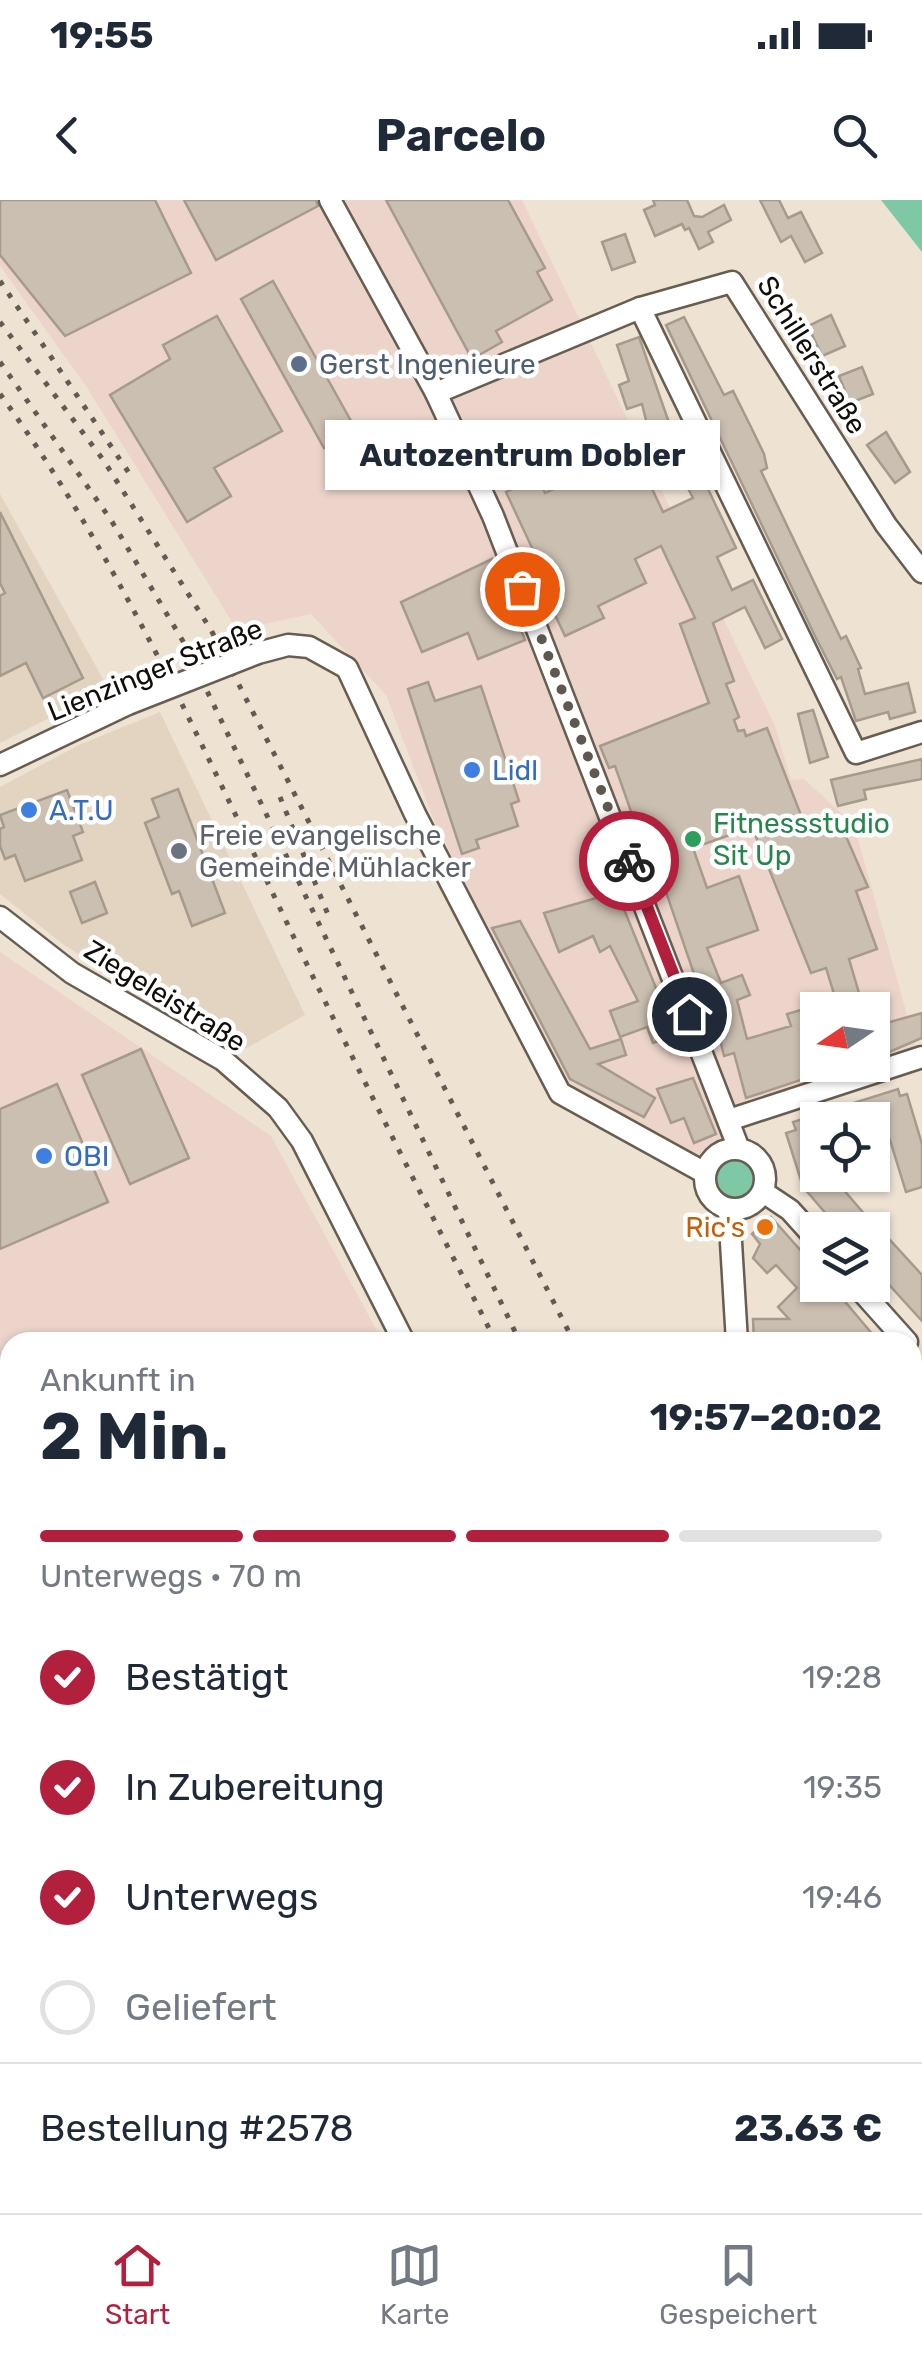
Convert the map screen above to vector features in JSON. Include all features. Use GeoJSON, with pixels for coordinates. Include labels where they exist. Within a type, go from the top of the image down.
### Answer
{"type":"FeatureCollection","features":[{"type":"Feature","properties":{"kind":"street"},"geometry":{"type":"LineString","coordinates":[[330,200],[436,393],[493,516],[739,1149],[762,1164],[763,1192],[746,1208],[729,1210],[713,1200],[705,1174],[721,1152],[739,1149]]}},
{"type":"Feature","properties":{"kind":"street","name":"Schillerstraße"},"geometry":{"type":"LineString","coordinates":[[436,393],[640,308],[720,283],[734,283],[886,526],[922,572]]}},
{"type":"Feature","properties":{"kind":"street"},"geometry":{"type":"LineString","coordinates":[[640,308],[856,753],[922,732]]}},
{"type":"Feature","properties":{"kind":"street","name":"Lienzinger Straße"},"geometry":{"type":"LineString","coordinates":[[0,766],[128,704],[258,653],[288,645],[309,647],[347,668],[416,814],[560,1093],[705,1174]]}},
{"type":"Feature","properties":{"kind":"street","name":"Ziegeleistraße"},"geometry":{"type":"LineString","coordinates":[[0,918],[72,972],[222,1060],[278,1108],[302,1141],[399,1332]]}},
{"type":"Feature","properties":{"kind":"street"},"geometry":{"type":"LineString","coordinates":[[730,1120],[922,1057]]}},
{"type":"Feature","properties":{"kind":"street"},"geometry":{"type":"LineString","coordinates":[[763,1192],[800,1221]]}},
{"type":"Feature","properties":{"kind":"street"},"geometry":{"type":"LineString","coordinates":[[729,1210],[736,1332]]}},
{"type":"Feature","properties":{"kind":"street"},"geometry":{"type":"LineString","coordinates":[[871,1302],[898,1332]]}},
{"type":"Feature","properties":{"kind":"shaded area"},"geometry":{"type":"Polygon","coordinates":[[[0,200],[522,200],[775,726],[791,780],[804,779],[854,825],[922,1069],[890,1078],[890,992],[800,992],[800,1082],[877,1082],[751,1118],[697,1160],[564,1086],[433,818],[386,695],[311,614],[237,630],[88,389],[0,266],[0,200]]]}},
{"type":"Feature","properties":{"kind":"shaded area"},"geometry":{"type":"Polygon","coordinates":[[[0,494],[108,688],[0,743],[0,494]]]}},
{"type":"Feature","properties":{"kind":"shaded area"},"geometry":{"type":"Polygon","coordinates":[[[160,712],[305,1015],[238,1053],[64,945],[0,894],[0,787],[79,745],[160,712]]]}},
{"type":"Feature","properties":{"kind":"shaded area"},"geometry":{"type":"Polygon","coordinates":[[[0,952],[271,1136],[378,1332],[0,1332],[0,952]]]}},
{"type":"Feature","properties":{"kind":"green space"},"geometry":{"type":"Polygon","coordinates":[[[881,200],[922,200],[922,252],[881,200]]]}},
{"type":"Feature","properties":{"kind":"green space"},"geometry":{"type":"Polygon","coordinates":[[[736,1160],[749,1166],[755,1179],[749,1192],[736,1198],[723,1192],[717,1179],[723,1166],[736,1160]]]}},
{"type":"Feature","properties":{"kind":"building"},"geometry":{"type":"Polygon","coordinates":[[[0,200],[155,200],[191,273],[65,336],[0,255],[0,200]]]}},
{"type":"Feature","properties":{"kind":"building"},"geometry":{"type":"Polygon","coordinates":[[[184,200],[316,200],[318,206],[216,260],[184,200]]]}},
{"type":"Feature","properties":{"kind":"building"},"geometry":{"type":"Polygon","coordinates":[[[386,200],[508,200],[545,268],[537,272],[552,300],[496,331],[502,342],[472,359],[386,200]]]}},
{"type":"Feature","properties":{"kind":"building"},"geometry":{"type":"Polygon","coordinates":[[[653,200],[687,200],[694,216],[702,217],[724,205],[731,220],[708,232],[713,242],[699,249],[689,228],[685,230],[682,224],[655,236],[644,210],[655,205],[653,200]]]}},
{"type":"Feature","properties":{"kind":"building"},"geometry":{"type":"Polygon","coordinates":[[[760,200],[779,200],[788,218],[801,212],[822,253],[805,262],[791,236],[781,242],[760,200]]]}},
{"type":"Feature","properties":{"kind":"building"},"geometry":{"type":"Polygon","coordinates":[[[625,234],[635,262],[612,270],[602,242],[625,234]]]}},
{"type":"Feature","properties":{"kind":"building","name":"Gerst Ingenieure"},"geometry":{"type":"Polygon","coordinates":[[[273,281],[356,430],[324,448],[241,299],[273,281]]]}},
{"type":"Feature","properties":{"kind":"building"},"geometry":{"type":"Polygon","coordinates":[[[831,315],[845,346],[822,356],[808,326],[831,315]]]}},
{"type":"Feature","properties":{"kind":"building"},"geometry":{"type":"Polygon","coordinates":[[[217,316],[282,431],[214,468],[231,496],[187,522],[110,395],[170,359],[163,345],[217,316]]]}},
{"type":"Feature","properties":{"kind":"building"},"geometry":{"type":"Polygon","coordinates":[[[684,317],[724,395],[733,391],[764,454],[767,468],[761,471],[841,639],[846,636],[861,668],[858,669],[865,694],[908,683],[915,712],[890,719],[888,712],[856,721],[841,677],[837,679],[815,636],[666,325],[684,317]]]}},
{"type":"Feature","properties":{"kind":"building"},"geometry":{"type":"Polygon","coordinates":[[[639,337],[674,437],[682,434],[736,548],[717,557],[732,590],[753,580],[782,639],[765,648],[745,607],[713,623],[734,681],[726,684],[739,717],[734,720],[738,731],[744,730],[746,736],[767,728],[806,828],[838,818],[868,887],[856,891],[877,949],[849,959],[859,992],[833,992],[826,968],[811,973],[752,827],[693,848],[707,888],[739,876],[758,930],[707,948],[721,983],[742,975],[750,995],[737,1000],[747,1039],[791,1026],[787,1014],[800,1010],[800,1080],[746,1098],[734,1053],[724,1056],[713,1010],[707,1012],[664,886],[658,888],[615,766],[609,768],[600,746],[709,703],[680,624],[695,618],[661,546],[635,559],[646,583],[598,606],[604,618],[565,636],[526,553],[533,550],[506,492],[538,477],[545,493],[605,465],[597,447],[626,434],[663,512],[693,498],[659,434],[650,436],[642,404],[627,409],[619,385],[629,381],[617,345],[639,337]]]}},
{"type":"Feature","properties":{"kind":"building"},"geometry":{"type":"Polygon","coordinates":[[[862,367],[873,394],[850,403],[839,376],[862,367]]]}},
{"type":"Feature","properties":{"kind":"building"},"geometry":{"type":"Polygon","coordinates":[[[886,432],[910,472],[895,483],[867,445],[886,432]]]}},
{"type":"Feature","properties":{"kind":"building"},"geometry":{"type":"Polygon","coordinates":[[[0,512],[83,678],[43,698],[26,663],[0,676],[0,596],[5,593],[0,583],[0,512]]]}},
{"type":"Feature","properties":{"kind":"building"},"geometry":{"type":"Polygon","coordinates":[[[492,559],[525,640],[478,659],[468,633],[422,652],[401,602],[492,559]]]}},
{"type":"Feature","properties":{"kind":"building","name":"Lidl"},"geometry":{"type":"Polygon","coordinates":[[[428,682],[435,701],[481,686],[519,801],[511,804],[518,826],[476,840],[479,848],[462,854],[408,689],[428,682]]]}},
{"type":"Feature","properties":{"kind":"building"},"geometry":{"type":"Polygon","coordinates":[[[813,710],[828,757],[810,763],[798,714],[813,710]]]}},
{"type":"Feature","properties":{"kind":"building"},"geometry":{"type":"Polygon","coordinates":[[[922,759],[922,779],[864,790],[866,799],[838,806],[831,780],[922,759]]]}},
{"type":"Feature","properties":{"kind":"building","name":"Freie evangelische Gemeinde Mühlacker"},"geometry":{"type":"Polygon","coordinates":[[[178,789],[225,913],[192,926],[179,891],[172,894],[145,823],[159,817],[152,799],[178,789]]]}},
{"type":"Feature","properties":{"kind":"building"},"geometry":{"type":"Polygon","coordinates":[[[67,790],[83,832],[73,836],[82,860],[25,881],[15,855],[5,859],[0,846],[0,829],[4,827],[0,815],[67,790]]]}},
{"type":"Feature","properties":{"kind":"building"},"geometry":{"type":"Polygon","coordinates":[[[95,882],[107,913],[82,923],[70,892],[95,882]]]}},
{"type":"Feature","properties":{"kind":"building"},"geometry":{"type":"Polygon","coordinates":[[[617,892],[675,1035],[653,1043],[647,1027],[620,1037],[610,1011],[638,1001],[610,946],[600,952],[593,936],[559,952],[544,913],[617,892]]]}},
{"type":"Feature","properties":{"kind":"building"},"geometry":{"type":"Polygon","coordinates":[[[520,921],[590,1049],[621,1039],[626,1055],[598,1064],[655,1098],[644,1117],[570,1079],[492,928],[520,921]]]}},
{"type":"Feature","properties":{"kind":"building"},"geometry":{"type":"Polygon","coordinates":[[[922,1013],[922,1038],[890,1052],[890,1022],[922,1013]]]}},
{"type":"Feature","properties":{"kind":"building"},"geometry":{"type":"Polygon","coordinates":[[[141,1049],[189,1158],[130,1184],[82,1075],[141,1049]]]}},
{"type":"Feature","properties":{"kind":"building"},"geometry":{"type":"Polygon","coordinates":[[[693,1078],[716,1134],[694,1143],[684,1118],[671,1123],[657,1089],[693,1078]]]}},
{"type":"Feature","properties":{"kind":"building","name":"OBI"},"geometry":{"type":"Polygon","coordinates":[[[57,1084],[108,1202],[0,1249],[0,1109],[57,1084]]]}},
{"type":"Feature","properties":{"kind":"building"},"geometry":{"type":"Polygon","coordinates":[[[898,1089],[900,1096],[907,1094],[922,1144],[922,1187],[906,1192],[890,1140],[890,1102],[857,1102],[898,1089]]]}},
{"type":"Feature","properties":{"kind":"building"},"geometry":{"type":"Polygon","coordinates":[[[800,1120],[800,1177],[786,1133],[796,1130],[793,1122],[800,1120]]]}},
{"type":"Feature","properties":{"kind":"building"},"geometry":{"type":"Polygon","coordinates":[[[807,1192],[846,1192],[863,1212],[825,1212],[807,1192]]]}},
{"type":"Feature","properties":{"kind":"building"},"geometry":{"type":"Polygon","coordinates":[[[771,1217],[800,1250],[800,1302],[845,1302],[871,1332],[754,1332],[753,1319],[789,1319],[778,1307],[797,1288],[776,1265],[767,1273],[753,1258],[760,1244],[752,1234],[771,1217]]]}},
{"type":"Feature","properties":{"kind":"building"},"geometry":{"type":"Polygon","coordinates":[[[890,1240],[922,1275],[922,1321],[890,1286],[890,1240]]]}},
{"type":"Feature","properties":{"kind":"railway"},"geometry":{"type":"LineString","coordinates":[[0,281],[131,476]]}},
{"type":"Feature","properties":{"kind":"railway"},"geometry":{"type":"LineString","coordinates":[[0,322],[104,461],[211,630],[569,1332]]}},
{"type":"Feature","properties":{"kind":"railway"},"geometry":{"type":"LineString","coordinates":[[0,362],[111,520],[184,643],[515,1332]]}},
{"type":"Feature","properties":{"kind":"railway"},"geometry":{"type":"LineString","coordinates":[[0,394],[80,515],[150,641],[491,1332]]}},
{"type":"Feature","properties":{"kind":"railway"},"geometry":{"type":"LineString","coordinates":[[280,797],[329,917]]}},
{"type":"Feature","properties":{"kind":"way so far"},"geometry":{"type":"LineString","coordinates":[[522,589],[629,861]]}},
{"type":"Feature","properties":{"kind":"place","name":"Gerst Ingenieure"},"geometry":{"type":"Point","coordinates":[299,364]}},
{"type":"Feature","properties":{"kind":"place","name":"Autozentrum Dobler"},"geometry":{"type":"Point","coordinates":[522,589]}},
{"type":"Feature","properties":{"kind":"place","name":"Lidl"},"geometry":{"type":"Point","coordinates":[472,770]}},
{"type":"Feature","properties":{"kind":"place","name":"A.T.U"},"geometry":{"type":"Point","coordinates":[29,810]}},
{"type":"Feature","properties":{"kind":"place","name":"Fitnessstudio Sit Up"},"geometry":{"type":"Point","coordinates":[693,839]}},
{"type":"Feature","properties":{"kind":"place","name":"Freie evangelische Gemeinde Mühlacker"},"geometry":{"type":"Point","coordinates":[179,851]}},
{"type":"Feature","properties":{"kind":"place","name":"OBI"},"geometry":{"type":"Point","coordinates":[44,1156]}},
{"type":"Feature","properties":{"kind":"place","name":"Ric's"},"geometry":{"type":"Point","coordinates":[765,1227]}},
{"type":"Feature","properties":{"kind":"route"},"geometry":{"type":"LineString","coordinates":[[629,861],[689,1014]]}}]}
